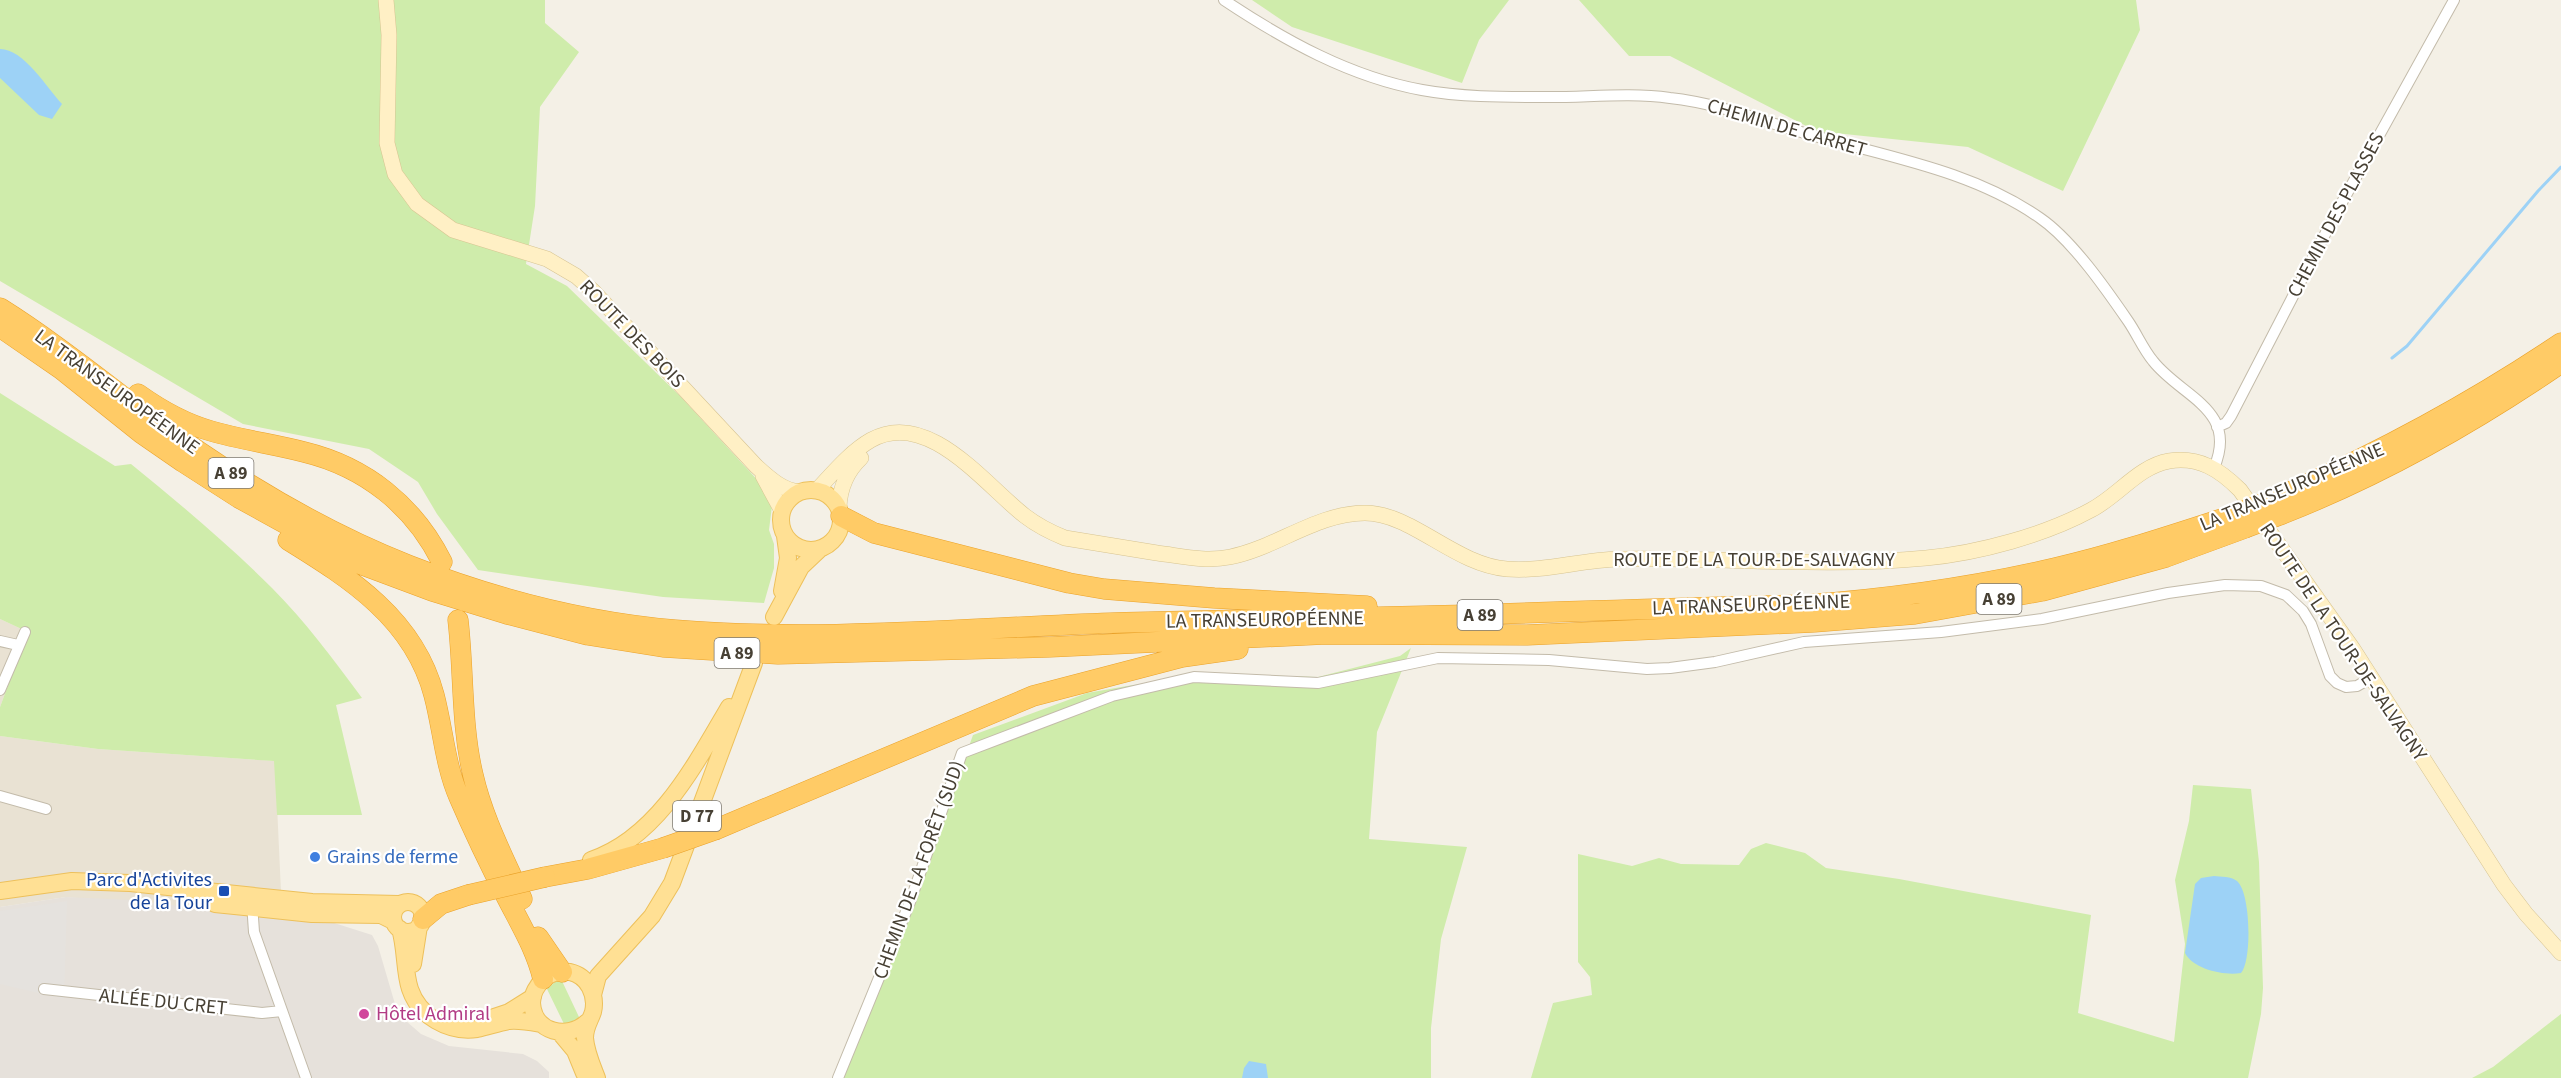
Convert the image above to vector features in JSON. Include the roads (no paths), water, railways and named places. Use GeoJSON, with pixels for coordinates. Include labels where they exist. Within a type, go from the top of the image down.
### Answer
{"type":"FeatureCollection","features":[{"type":"Feature","properties":{"kind":"highway","name":"LA TRANSEUROPÉENNE"},"geometry":{"type":"LineString","coordinates":[[0,308],[173,434],[245,483],[349,540],[466,586],[596,618],[670,630],[736,634],[1803,605],[1866,600],[2004,579],[2240,521],[2369,477],[2475,418],[2561,363]]}},
{"type":"Feature","properties":{"kind":"highway","name":"LA TRANSEUROPÉENNE"},"geometry":{"type":"LineString","coordinates":[[0,327],[61,369],[141,433],[239,498],[357,563],[432,591],[507,614],[588,635],[663,647],[721,652],[801,654],[1038,647],[1326,634],[1527,635],[1814,622],[1915,614],[2042,591],[2112,573],[2186,550],[2240,521]]}},
{"type":"Feature","properties":{"kind":"highway","name":"LA TRANSEUROPÉENNE"},"geometry":{"type":"LineString","coordinates":[[2275,508],[2480,395],[2561,343]]}},
{"type":"Feature","properties":{"kind":"highway"},"geometry":{"type":"LineString","coordinates":[[70,357],[96,366],[150,403],[209,430],[306,452],[356,471],[403,506],[419,523],[442,562]]}},
{"type":"Feature","properties":{"kind":"highway"},"geometry":{"type":"LineString","coordinates":[[239,498],[255,519],[331,567],[376,601],[398,624],[419,656],[434,693],[449,765],[458,795],[534,951],[543,979]]}},
{"type":"Feature","properties":{"kind":"highway"},"geometry":{"type":"LineString","coordinates":[[840,512],[874,533],[1069,583],[1104,589],[1214,598],[1372,606],[1398,617]]}},
{"type":"Feature","properties":{"kind":"highway"},"geometry":{"type":"LineString","coordinates":[[458,620],[466,737],[472,774],[485,817],[539,938],[568,973]]}},
{"type":"Feature","properties":{"kind":"highway"},"geometry":{"type":"LineString","coordinates":[[414,913],[468,892],[544,875],[588,869],[663,848],[717,829],[1033,696],[1182,657],[1298,642],[1326,634]]}},
{"type":"Feature","properties":{"kind":"main road"},"geometry":{"type":"LineString","coordinates":[[810,491],[826,494],[840,512],[839,533],[834,541],[819,550],[801,567],[776,610],[788,558],[785,536],[781,528],[782,511],[792,496],[810,491]]}},
{"type":"Feature","properties":{"kind":"main road"},"geometry":{"type":"LineString","coordinates":[[785,536],[800,549],[819,550]]}},
{"type":"Feature","properties":{"kind":"main road","name":"D 77"},"geometry":{"type":"LineString","coordinates":[[544,875],[607,855],[629,842],[649,825],[705,748],[750,671],[672,883],[652,916],[598,976],[593,995]]}},
{"type":"Feature","properties":{"kind":"main road"},"geometry":{"type":"LineString","coordinates":[[0,891],[72,881],[130,883],[312,914],[381,915],[408,932],[414,913]]}},
{"type":"Feature","properties":{"kind":"main road"},"geometry":{"type":"LineString","coordinates":[[0,902],[71,890],[130,892],[252,903],[323,903],[414,913]]}},
{"type":"Feature","properties":{"kind":"main road"},"geometry":{"type":"LineString","coordinates":[[414,913],[393,912],[406,957],[409,986],[413,998],[428,1015],[452,1028],[462,1029],[509,1021],[541,1024],[560,1033],[575,1051],[586,1078]]}},
{"type":"Feature","properties":{"kind":"main road"},"geometry":{"type":"LineString","coordinates":[[414,913],[413,962],[417,987],[427,1003],[442,1016],[471,1022],[489,1019],[508,1012],[533,997],[543,979],[568,973],[584,980],[593,995],[593,1010],[587,1022],[585,1036],[597,1078]]}},
{"type":"Feature","properties":{"kind":"main road","name":"D 77"},"geometry":{"type":"LineString","coordinates":[[568,973],[600,962],[627,943]]}},
{"type":"Feature","properties":{"kind":"main road"},"geometry":{"type":"LineString","coordinates":[[533,997],[534,1011],[541,1024]]}},
{"type":"Feature","properties":{"kind":"main road"},"geometry":{"type":"LineString","coordinates":[[560,1033],[575,1031],[587,1022]]}},
{"type":"Feature","properties":{"kind":"street","name":"ROUTE DES BOIS"},"geometry":{"type":"LineString","coordinates":[[386,0],[389,34],[387,142],[395,174],[417,204],[453,230],[547,259],[576,276],[593,291],[756,466],[791,491],[810,491]]}},
{"type":"Feature","properties":{"kind":"street","name":"CHEMIN DE CARRET"},"geometry":{"type":"LineString","coordinates":[[1224,0],[1280,35],[1344,67],[1403,86],[1473,95],[1541,98],[1626,95],[1668,97],[1715,105],[1800,132],[1971,180],[2042,219],[2070,246],[2129,322],[2153,361],[2168,377],[2187,390],[2206,408],[2217,427]]}},
{"type":"Feature","properties":{"kind":"street","name":"CHEMIN DES PLASSES"},"geometry":{"type":"LineString","coordinates":[[2217,427],[2226,423],[2231,416],[2335,215],[2454,0]]}},
{"type":"Feature","properties":{"kind":"street"},"geometry":{"type":"LineString","coordinates":[[2214,468],[2222,445],[2217,427]]}},
{"type":"Feature","properties":{"kind":"street","name":"ROUTE DE LA TOUR-DE-SALVAGNY"},"geometry":{"type":"LineString","coordinates":[[810,491],[870,440],[883,435],[909,435],[939,443],[960,458],[1024,515],[1048,532],[1065,538],[1196,559],[1213,559],[1250,551],[1339,516],[1368,513],[1411,528],[1470,560],[1507,569],[1616,559],[1873,563],[1941,556],[2043,530],[2093,509],[2156,464],[2186,460],[2214,468],[2240,490],[2324,606],[2504,885],[2561,953]]}},
{"type":"Feature","properties":{"kind":"street"},"geometry":{"type":"LineString","coordinates":[[840,512],[840,490],[858,461],[876,447],[909,435]]}},
{"type":"Feature","properties":{"kind":"street","name":"ROUTE DES BOIS"},"geometry":{"type":"LineString","coordinates":[[756,466],[782,511]]}},
{"type":"Feature","properties":{"kind":"street","name":"CHEMIN DE LA FORÊT (SUD)"},"geometry":{"type":"LineString","coordinates":[[838,1078],[910,902],[962,753],[1112,696],[1194,677],[1318,683],[1438,658],[1549,660],[1647,669],[1670,668],[1715,662],[1804,642],[1920,634],[2042,619],[2191,589],[2238,585],[2274,589],[2292,600],[2311,624],[2330,676],[2337,683],[2346,687],[2357,686],[2371,678]]}},
{"type":"Feature","properties":{"kind":"street"},"geometry":{"type":"LineString","coordinates":[[0,690],[25,632]]}},
{"type":"Feature","properties":{"kind":"street"},"geometry":{"type":"LineString","coordinates":[[0,641],[18,645]]}},
{"type":"Feature","properties":{"kind":"street"},"geometry":{"type":"LineString","coordinates":[[0,796],[46,809]]}},
{"type":"Feature","properties":{"kind":"street"},"geometry":{"type":"LineString","coordinates":[[252,903],[254,932],[306,1078]]}},
{"type":"Feature","properties":{"kind":"street","name":"ALLÉE DU CRET"},"geometry":{"type":"LineString","coordinates":[[44,989],[262,1013],[282,1011]]}},
{"type":"Feature","properties":{"kind":"water"},"geometry":{"type":"Polygon","coordinates":[[[0,49],[18,55],[26,62],[62,104],[52,119],[39,115],[0,78],[0,49]]]}},
{"type":"Feature","properties":{"kind":"water"},"geometry":{"type":"Polygon","coordinates":[[[2214,876],[2235,879],[2242,888],[2247,912],[2248,942],[2245,966],[2241,973],[2210,970],[2189,959],[2185,953],[2195,884],[2201,878],[2214,876]]]}},
{"type":"Feature","properties":{"kind":"water"},"geometry":{"type":"Polygon","coordinates":[[[1249,1061],[1266,1064],[1268,1078],[1242,1078],[1244,1068],[1249,1061]]]}},
{"type":"Feature","properties":{"kind":"waterway"},"geometry":{"type":"LineString","coordinates":[[2392,358],[2407,346],[2561,167]]}},
{"type":"Feature","properties":{"kind":"place","name":"Grains de ferme"},"geometry":{"type":"Point","coordinates":[315,857]}},
{"type":"Feature","properties":{"kind":"place","name":"Parc d'Activites de la Tour"},"geometry":{"type":"Point","coordinates":[224,891]}},
{"type":"Feature","properties":{"kind":"place","name":"Hôtel Admiral"},"geometry":{"type":"Point","coordinates":[364,1014]}}]}
